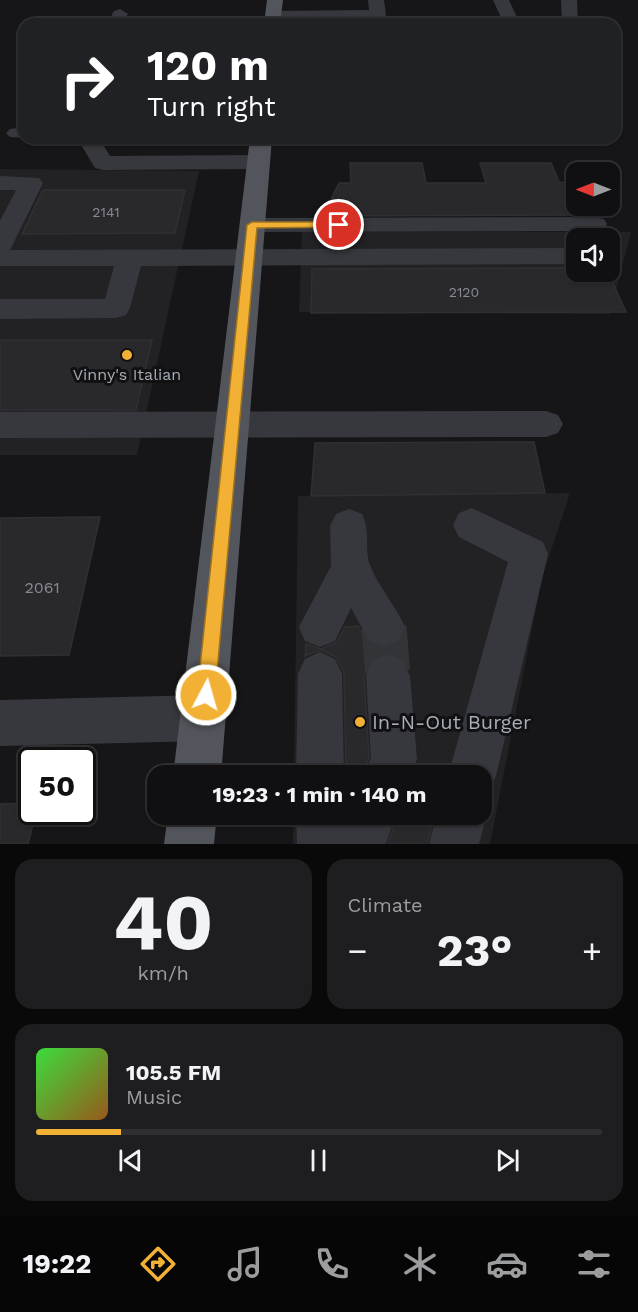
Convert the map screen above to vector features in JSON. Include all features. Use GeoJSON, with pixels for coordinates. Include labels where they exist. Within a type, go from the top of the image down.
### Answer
{"type":"FeatureCollection","features":[{"type":"Feature","properties":{"kind":"main road"},"geometry":{"type":"LineString","coordinates":[[198,765],[260,150]]}},
{"type":"Feature","properties":{"kind":"main road"},"geometry":{"type":"LineString","coordinates":[[189,844],[192,825]]}},
{"type":"Feature","properties":{"kind":"lane"},"geometry":{"type":"LineString","coordinates":[[273,13],[324,8],[378,15],[376,0]]}},
{"type":"Feature","properties":{"kind":"lane"},"geometry":{"type":"LineString","coordinates":[[501,0],[509,18]]}},
{"type":"Feature","properties":{"kind":"lane"},"geometry":{"type":"LineString","coordinates":[[569,0],[570,18]]}},
{"type":"Feature","properties":{"kind":"lane"},"geometry":{"type":"LineString","coordinates":[[92,144],[103,163],[260,150]]}},
{"type":"Feature","properties":{"kind":"lane"},"geometry":{"type":"LineString","coordinates":[[0,183],[31,183],[0,246]]}},
{"type":"Feature","properties":{"kind":"lane"},"geometry":{"type":"LineString","coordinates":[[252,225],[596,224]]}},
{"type":"Feature","properties":{"kind":"lane"},"geometry":{"type":"LineString","coordinates":[[0,258],[566,256]]}},
{"type":"Feature","properties":{"kind":"lane"},"geometry":{"type":"LineString","coordinates":[[0,309],[116,308],[130,258]]}},
{"type":"Feature","properties":{"kind":"lane"},"geometry":{"type":"LineString","coordinates":[[0,425],[546,424]]}},
{"type":"Feature","properties":{"kind":"lane"},"geometry":{"type":"LineString","coordinates":[[471,525],[529,554],[475,765]]}},
{"type":"Feature","properties":{"kind":"lane"},"geometry":{"type":"LineString","coordinates":[[320,627],[350,568],[349,526]]}},
{"type":"Feature","properties":{"kind":"lane"},"geometry":{"type":"LineString","coordinates":[[350,568],[384,627]]}},
{"type":"Feature","properties":{"kind":"lane"},"geometry":{"type":"LineString","coordinates":[[320,674],[320,765]]}},
{"type":"Feature","properties":{"kind":"lane"},"geometry":{"type":"LineString","coordinates":[[388,676],[394,759],[392,765]]}},
{"type":"Feature","properties":{"kind":"lane"},"geometry":{"type":"LineString","coordinates":[[0,723],[203,718]]}},
{"type":"Feature","properties":{"kind":"lane"},"geometry":{"type":"LineString","coordinates":[[321,825],[322,844]]}},
{"type":"Feature","properties":{"kind":"lane"},"geometry":{"type":"LineString","coordinates":[[360,844],[368,825]]}},
{"type":"Feature","properties":{"kind":"lane"},"geometry":{"type":"LineString","coordinates":[[454,844],[459,825]]}},
{"type":"Feature","properties":{"kind":"shaded area"},"geometry":{"type":"Polygon","coordinates":[[[0,169],[199,171],[137,455],[0,455],[0,169]]]}},
{"type":"Feature","properties":{"kind":"shaded area"},"geometry":{"type":"Polygon","coordinates":[[[302,232],[566,232],[566,282],[618,282],[610,314],[299,312],[302,232]]]}},
{"type":"Feature","properties":{"kind":"shaded area"},"geometry":{"type":"Polygon","coordinates":[[[620,232],[631,232],[620,275],[620,232]]]}},
{"type":"Feature","properties":{"kind":"shaded area"},"geometry":{"type":"Polygon","coordinates":[[[570,493],[542,578],[490,844],[293,844],[293,825],[492,825],[492,765],[294,765],[298,496],[570,493]]]}},
{"type":"Feature","properties":{"kind":"building"},"geometry":{"type":"Polygon","coordinates":[[[350,163],[422,163],[426,183],[486,183],[480,163],[551,163],[559,182],[566,183],[566,215],[323,216],[339,183],[351,183],[350,163]]]}},
{"type":"Feature","properties":{"kind":"building"},"geometry":{"type":"Polygon","coordinates":[[[43,190],[185,190],[175,233],[22,234],[43,190]]]}},
{"type":"Feature","properties":{"kind":"building"},"geometry":{"type":"Polygon","coordinates":[[[566,268],[566,282],[612,282],[626,312],[311,313],[312,269],[566,268]]]}},
{"type":"Feature","properties":{"kind":"building"},"geometry":{"type":"Polygon","coordinates":[[[0,340],[152,340],[136,410],[0,410],[0,340]]]}},
{"type":"Feature","properties":{"kind":"building"},"geometry":{"type":"Polygon","coordinates":[[[534,442],[545,493],[311,496],[315,443],[534,442]]]}},
{"type":"Feature","properties":{"kind":"building"},"geometry":{"type":"Polygon","coordinates":[[[100,517],[69,655],[0,656],[0,518],[100,517]]]}},
{"type":"Feature","properties":{"kind":"building"},"geometry":{"type":"Polygon","coordinates":[[[358,626],[367,642],[383,649],[400,643],[405,633],[408,666],[404,659],[389,652],[371,660],[364,676],[369,758],[366,765],[346,765],[344,673],[336,657],[321,650],[305,656],[306,644],[321,649],[337,642],[345,627],[358,626]]]}},
{"type":"Feature","properties":{"kind":"building"},"geometry":{"type":"Polygon","coordinates":[[[18,803],[18,825],[33,825],[28,844],[0,844],[0,804],[18,803]]]}},
{"type":"Feature","properties":{"kind":"building"},"geometry":{"type":"Polygon","coordinates":[[[394,825],[432,825],[427,844],[388,844],[394,825]]]}},
{"type":"Feature","properties":{"kind":"tunnel"},"geometry":{"type":"LineString","coordinates":[[384,627],[388,676]]}},
{"type":"Feature","properties":{"kind":"place","name":"Vinny's Italian"},"geometry":{"type":"Point","coordinates":[127,355]}},
{"type":"Feature","properties":{"kind":"place","name":"In-N-Out Burger"},"geometry":{"type":"Point","coordinates":[360,722]}},
{"type":"Feature","properties":{"kind":"route"},"geometry":{"type":"LineString","coordinates":[[206,695],[252,225],[339,225]]}}]}
